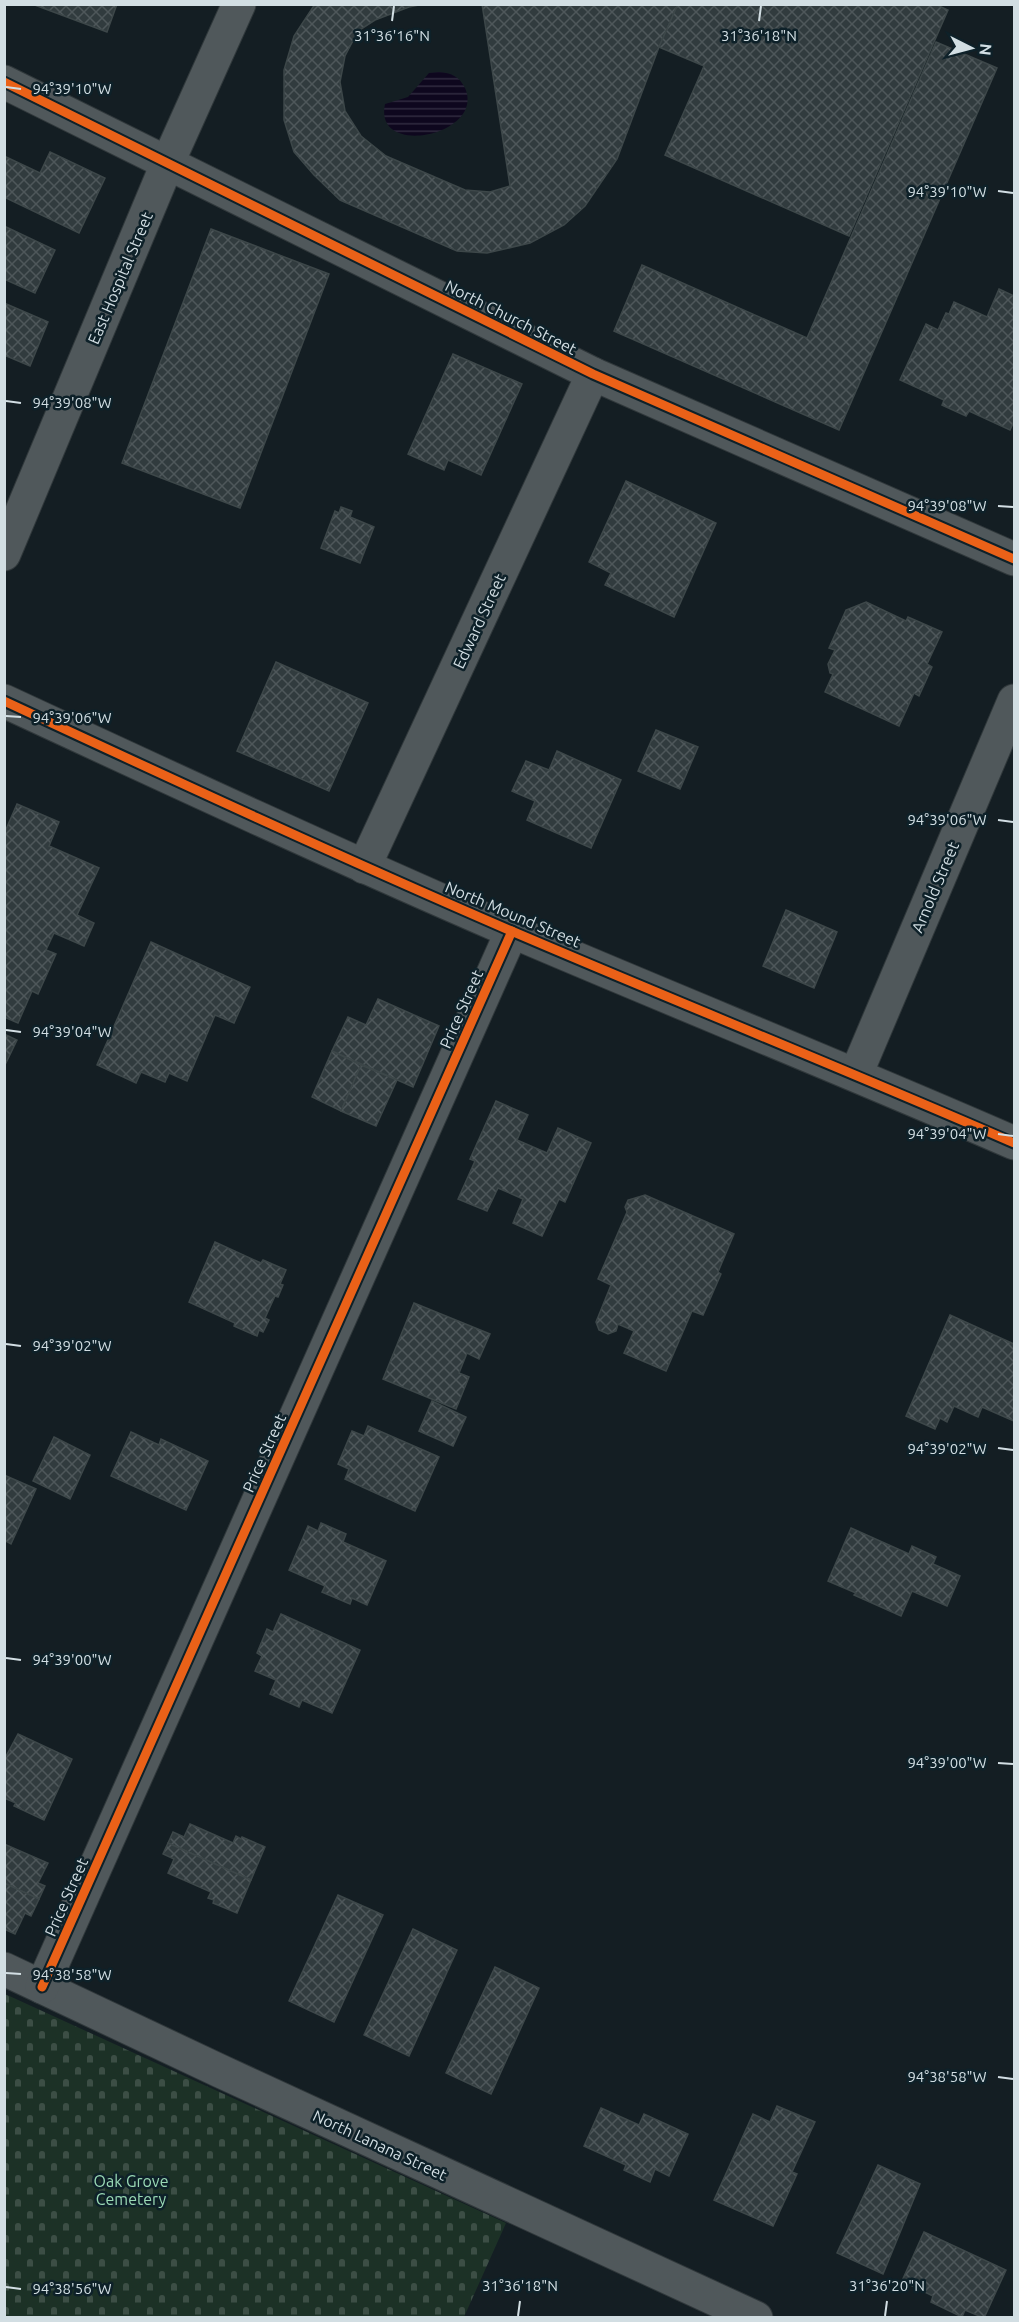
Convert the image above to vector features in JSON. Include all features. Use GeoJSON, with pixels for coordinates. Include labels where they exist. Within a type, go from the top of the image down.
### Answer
{"type":"FeatureCollection","features":[{"type":"Feature","properties":{"kind":"street","name":"East Hospital Street"},"geometry":{"type":"LineString","coordinates":[[4,554],[168,162],[239,4]]}},
{"type":"Feature","properties":{"kind":"street","name":"North Church Street"},"geometry":{"type":"LineString","coordinates":[[4,82],[593,375],[1014,559]]}},
{"type":"Feature","properties":{"kind":"street","name":"Edward Street"},"geometry":{"type":"LineString","coordinates":[[364,867],[593,375]]}},
{"type":"Feature","properties":{"kind":"street","name":"Arnold Street"},"geometry":{"type":"LineString","coordinates":[[856,1074],[1014,701]]}},
{"type":"Feature","properties":{"kind":"street","name":"North Mound Street"},"geometry":{"type":"LineString","coordinates":[[4,702],[364,867],[1014,1143]]}},
{"type":"Feature","properties":{"kind":"street","name":"Price Street"},"geometry":{"type":"LineString","coordinates":[[42,1987],[512,931]]}},
{"type":"Feature","properties":{"kind":"street","name":"North Lanana Street"},"geometry":{"type":"LineString","coordinates":[[4,1969],[744,2315]]}},
{"type":"Feature","properties":{"kind":"green space","name":"Oak Grove Cemetery"},"geometry":{"type":"Polygon","coordinates":[[[5,1994],[506,2223],[464,2317],[5,2317],[5,1994]]]}},
{"type":"Feature","properties":{"kind":"shaded area"},"geometry":{"type":"Polygon","coordinates":[[[439,72],[454,76],[465,88],[467,104],[460,118],[446,128],[428,134],[411,136],[395,131],[386,121],[385,104],[408,97],[429,73],[439,72]]]}},
{"type":"Feature","properties":{"kind":"building"},"geometry":{"type":"Polygon","coordinates":[[[32,4],[117,4],[107,32],[32,4]]]}},
{"type":"Feature","properties":{"kind":"building"},"geometry":{"type":"Polygon","coordinates":[[[315,4],[424,4],[409,7],[375,20],[358,31],[345,56],[340,82],[345,111],[361,136],[386,156],[465,190],[490,192],[510,186],[482,4],[678,4],[659,47],[617,159],[585,206],[564,225],[530,243],[487,253],[457,251],[340,200],[294,152],[284,120],[284,70],[294,36],[315,4]]]}},
{"type":"Feature","properties":{"kind":"building"},"geometry":{"type":"Polygon","coordinates":[[[678,4],[935,4],[948,10],[849,236],[665,155],[704,66],[659,47],[678,4]]]}},
{"type":"Feature","properties":{"kind":"building"},"geometry":{"type":"Polygon","coordinates":[[[936,42],[997,68],[839,430],[614,331],[642,265],[807,338],[936,42]]]}},
{"type":"Feature","properties":{"kind":"building"},"geometry":{"type":"Polygon","coordinates":[[[50,152],[105,178],[79,233],[4,197],[4,156],[40,173],[50,152]]]}},
{"type":"Feature","properties":{"kind":"building"},"geometry":{"type":"Polygon","coordinates":[[[4,226],[55,250],[35,293],[4,279],[4,226]]]}},
{"type":"Feature","properties":{"kind":"building"},"geometry":{"type":"Polygon","coordinates":[[[211,229],[329,274],[240,508],[122,463],[211,229]]]}},
{"type":"Feature","properties":{"kind":"building"},"geometry":{"type":"Polygon","coordinates":[[[999,289],[1014,296],[1014,421],[1010,430],[969,411],[966,416],[942,405],[944,400],[900,380],[926,324],[938,330],[954,302],[987,317],[999,289]]]}},
{"type":"Feature","properties":{"kind":"building"},"geometry":{"type":"Polygon","coordinates":[[[4,303],[48,322],[30,366],[4,355],[4,303]]]}},
{"type":"Feature","properties":{"kind":"building"},"geometry":{"type":"Polygon","coordinates":[[[453,354],[522,384],[481,475],[448,460],[444,470],[408,454],[453,354]]]}},
{"type":"Feature","properties":{"kind":"building"},"geometry":{"type":"Polygon","coordinates":[[[626,481],[716,523],[674,617],[605,585],[611,573],[589,562],[626,481]]]}},
{"type":"Feature","properties":{"kind":"building"},"geometry":{"type":"Polygon","coordinates":[[[341,507],[352,511],[350,517],[374,527],[360,563],[321,548],[335,511],[339,513],[341,507]]]}},
{"type":"Feature","properties":{"kind":"building"},"geometry":{"type":"Polygon","coordinates":[[[866,602],[906,621],[908,617],[942,632],[927,664],[932,667],[919,696],[914,693],[899,726],[825,692],[833,674],[830,673],[828,664],[835,650],[829,648],[846,610],[866,602]]]}},
{"type":"Feature","properties":{"kind":"building"},"geometry":{"type":"Polygon","coordinates":[[[276,662],[368,703],[329,791],[237,751],[276,662]]]}},
{"type":"Feature","properties":{"kind":"building"},"geometry":{"type":"Polygon","coordinates":[[[656,730],[698,747],[680,789],[638,771],[656,730]]]}},
{"type":"Feature","properties":{"kind":"building"},"geometry":{"type":"Polygon","coordinates":[[[557,751],[621,780],[591,848],[527,820],[535,801],[512,791],[526,761],[549,770],[557,751]]]}},
{"type":"Feature","properties":{"kind":"building"},"geometry":{"type":"Polygon","coordinates":[[[17,804],[59,822],[49,846],[99,868],[77,915],[94,923],[84,946],[54,933],[46,950],[56,954],[38,994],[32,991],[18,1023],[4,1017],[4,834],[17,804]]]}},
{"type":"Feature","properties":{"kind":"building"},"geometry":{"type":"Polygon","coordinates":[[[786,910],[837,932],[814,988],[763,966],[786,910]]]}},
{"type":"Feature","properties":{"kind":"building"},"geometry":{"type":"Polygon","coordinates":[[[151,942],[250,987],[234,1023],[215,1015],[187,1081],[169,1073],[165,1082],[141,1072],[136,1083],[97,1065],[151,942]]]}},
{"type":"Feature","properties":{"kind":"building"},"geometry":{"type":"Polygon","coordinates":[[[378,999],[439,1026],[413,1087],[332,1051],[348,1017],[366,1025],[378,999]]]}},
{"type":"Feature","properties":{"kind":"building"},"geometry":{"type":"Polygon","coordinates":[[[4,1034],[17,1040],[4,1067],[4,1034]]]}},
{"type":"Feature","properties":{"kind":"building"},"geometry":{"type":"Polygon","coordinates":[[[332,1051],[361,1065],[341,1111],[312,1097],[332,1051]]]}},
{"type":"Feature","properties":{"kind":"building"},"geometry":{"type":"Polygon","coordinates":[[[361,1065],[397,1080],[376,1126],[341,1111],[361,1065]]]}},
{"type":"Feature","properties":{"kind":"building"},"geometry":{"type":"Polygon","coordinates":[[[496,1101],[528,1115],[517,1140],[547,1153],[558,1128],[591,1143],[565,1202],[559,1199],[542,1236],[513,1223],[523,1199],[498,1188],[487,1211],[458,1199],[475,1161],[470,1159],[496,1101]]]}},
{"type":"Feature","properties":{"kind":"building"},"geometry":{"type":"Polygon","coordinates":[[[645,1195],[734,1234],[718,1272],[721,1274],[703,1315],[692,1311],[666,1371],[624,1353],[634,1331],[618,1324],[616,1331],[608,1334],[599,1330],[596,1322],[611,1285],[598,1279],[627,1212],[625,1207],[628,1200],[645,1195]]]}},
{"type":"Feature","properties":{"kind":"building"},"geometry":{"type":"Polygon","coordinates":[[[215,1242],[261,1263],[263,1260],[286,1270],[278,1297],[275,1296],[265,1318],[269,1320],[263,1332],[259,1330],[257,1336],[189,1302],[215,1242]]]}},
{"type":"Feature","properties":{"kind":"building"},"geometry":{"type":"Polygon","coordinates":[[[414,1303],[490,1334],[479,1359],[467,1353],[459,1373],[469,1377],[456,1409],[383,1379],[414,1303]]]}},
{"type":"Feature","properties":{"kind":"building"},"geometry":{"type":"Polygon","coordinates":[[[950,1315],[1014,1344],[1014,1421],[982,1407],[978,1417],[954,1406],[947,1422],[940,1418],[935,1429],[906,1416],[950,1315]]]}},
{"type":"Feature","properties":{"kind":"building"},"geometry":{"type":"Polygon","coordinates":[[[432,1401],[466,1417],[453,1446],[419,1431],[432,1401]]]}},
{"type":"Feature","properties":{"kind":"building"},"geometry":{"type":"Polygon","coordinates":[[[368,1426],[439,1457],[415,1511],[345,1479],[349,1469],[338,1464],[352,1431],[364,1436],[368,1426]]]}},
{"type":"Feature","properties":{"kind":"building"},"geometry":{"type":"Polygon","coordinates":[[[131,1432],[159,1445],[161,1439],[208,1461],[186,1510],[111,1476],[131,1432]]]}},
{"type":"Feature","properties":{"kind":"building"},"geometry":{"type":"Polygon","coordinates":[[[54,1437],[90,1455],[70,1499],[33,1481],[54,1437]]]}},
{"type":"Feature","properties":{"kind":"building"},"geometry":{"type":"Polygon","coordinates":[[[4,1475],[36,1489],[11,1544],[6,1541],[4,1545],[4,1475]]]}},
{"type":"Feature","properties":{"kind":"building"},"geometry":{"type":"Polygon","coordinates":[[[321,1523],[346,1534],[343,1542],[386,1561],[367,1605],[352,1598],[350,1604],[322,1592],[325,1586],[289,1570],[308,1526],[318,1531],[321,1523]]]}},
{"type":"Feature","properties":{"kind":"building"},"geometry":{"type":"Polygon","coordinates":[[[851,1528],[909,1554],[912,1546],[936,1557],[933,1564],[960,1576],[947,1606],[912,1591],[901,1616],[828,1581],[851,1528]]]}},
{"type":"Feature","properties":{"kind":"building"},"geometry":{"type":"Polygon","coordinates":[[[281,1614],[360,1650],[332,1713],[302,1700],[299,1707],[270,1694],[276,1680],[255,1671],[262,1656],[257,1653],[267,1629],[273,1632],[281,1614]]]}},
{"type":"Feature","properties":{"kind":"building"},"geometry":{"type":"Polygon","coordinates":[[[18,1734],[72,1759],[44,1820],[14,1806],[16,1803],[4,1798],[4,1760],[18,1734]]]}},
{"type":"Feature","properties":{"kind":"building"},"geometry":{"type":"Polygon","coordinates":[[[190,1824],[233,1843],[236,1836],[265,1847],[251,1880],[168,1843],[173,1832],[184,1837],[190,1824]]]}},
{"type":"Feature","properties":{"kind":"building"},"geometry":{"type":"Polygon","coordinates":[[[168,1843],[251,1880],[237,1913],[213,1903],[214,1900],[208,1898],[211,1892],[168,1873],[174,1859],[163,1854],[168,1843]]]}},
{"type":"Feature","properties":{"kind":"building"},"geometry":{"type":"Polygon","coordinates":[[[4,1844],[48,1863],[38,1883],[45,1886],[39,1899],[4,1883],[4,1844]]]}},
{"type":"Feature","properties":{"kind":"building"},"geometry":{"type":"Polygon","coordinates":[[[4,1883],[39,1899],[31,1916],[25,1913],[15,1934],[4,1929],[4,1883]]]}},
{"type":"Feature","properties":{"kind":"building"},"geometry":{"type":"Polygon","coordinates":[[[338,1895],[383,1915],[334,2022],[289,2001],[338,1895]]]}},
{"type":"Feature","properties":{"kind":"building"},"geometry":{"type":"Polygon","coordinates":[[[413,1929],[457,1950],[409,2056],[364,2035],[413,1929]]]}},
{"type":"Feature","properties":{"kind":"building"},"geometry":{"type":"Polygon","coordinates":[[[495,1967],[539,1988],[491,2094],[446,2073],[495,1967]]]}},
{"type":"Feature","properties":{"kind":"building"},"geometry":{"type":"Polygon","coordinates":[[[777,2106],[815,2122],[792,2172],[797,2174],[773,2226],[714,2200],[753,2114],[770,2122],[777,2106]]]}},
{"type":"Feature","properties":{"kind":"building"},"geometry":{"type":"Polygon","coordinates":[[[601,2108],[639,2125],[644,2114],[688,2134],[669,2176],[655,2169],[650,2182],[624,2170],[626,2165],[584,2146],[601,2108]]]}},
{"type":"Feature","properties":{"kind":"building"},"geometry":{"type":"Polygon","coordinates":[[[878,2165],[920,2184],[883,2274],[837,2253],[878,2165]]]}},
{"type":"Feature","properties":{"kind":"building"},"geometry":{"type":"Polygon","coordinates":[[[924,2232],[1006,2270],[984,2318],[965,2310],[962,2317],[931,2302],[933,2296],[902,2281],[924,2232]]]}},
{"type":"Feature","properties":{"kind":"cycle path"},"geometry":{"type":"LineString","coordinates":[[4,82],[593,374],[1014,559]]}},
{"type":"Feature","properties":{"kind":"cycle path"},"geometry":{"type":"LineString","coordinates":[[4,701],[446,902],[1014,1143]]}},
{"type":"Feature","properties":{"kind":"cycle path"},"geometry":{"type":"LineString","coordinates":[[42,1987],[512,931]]}}]}
